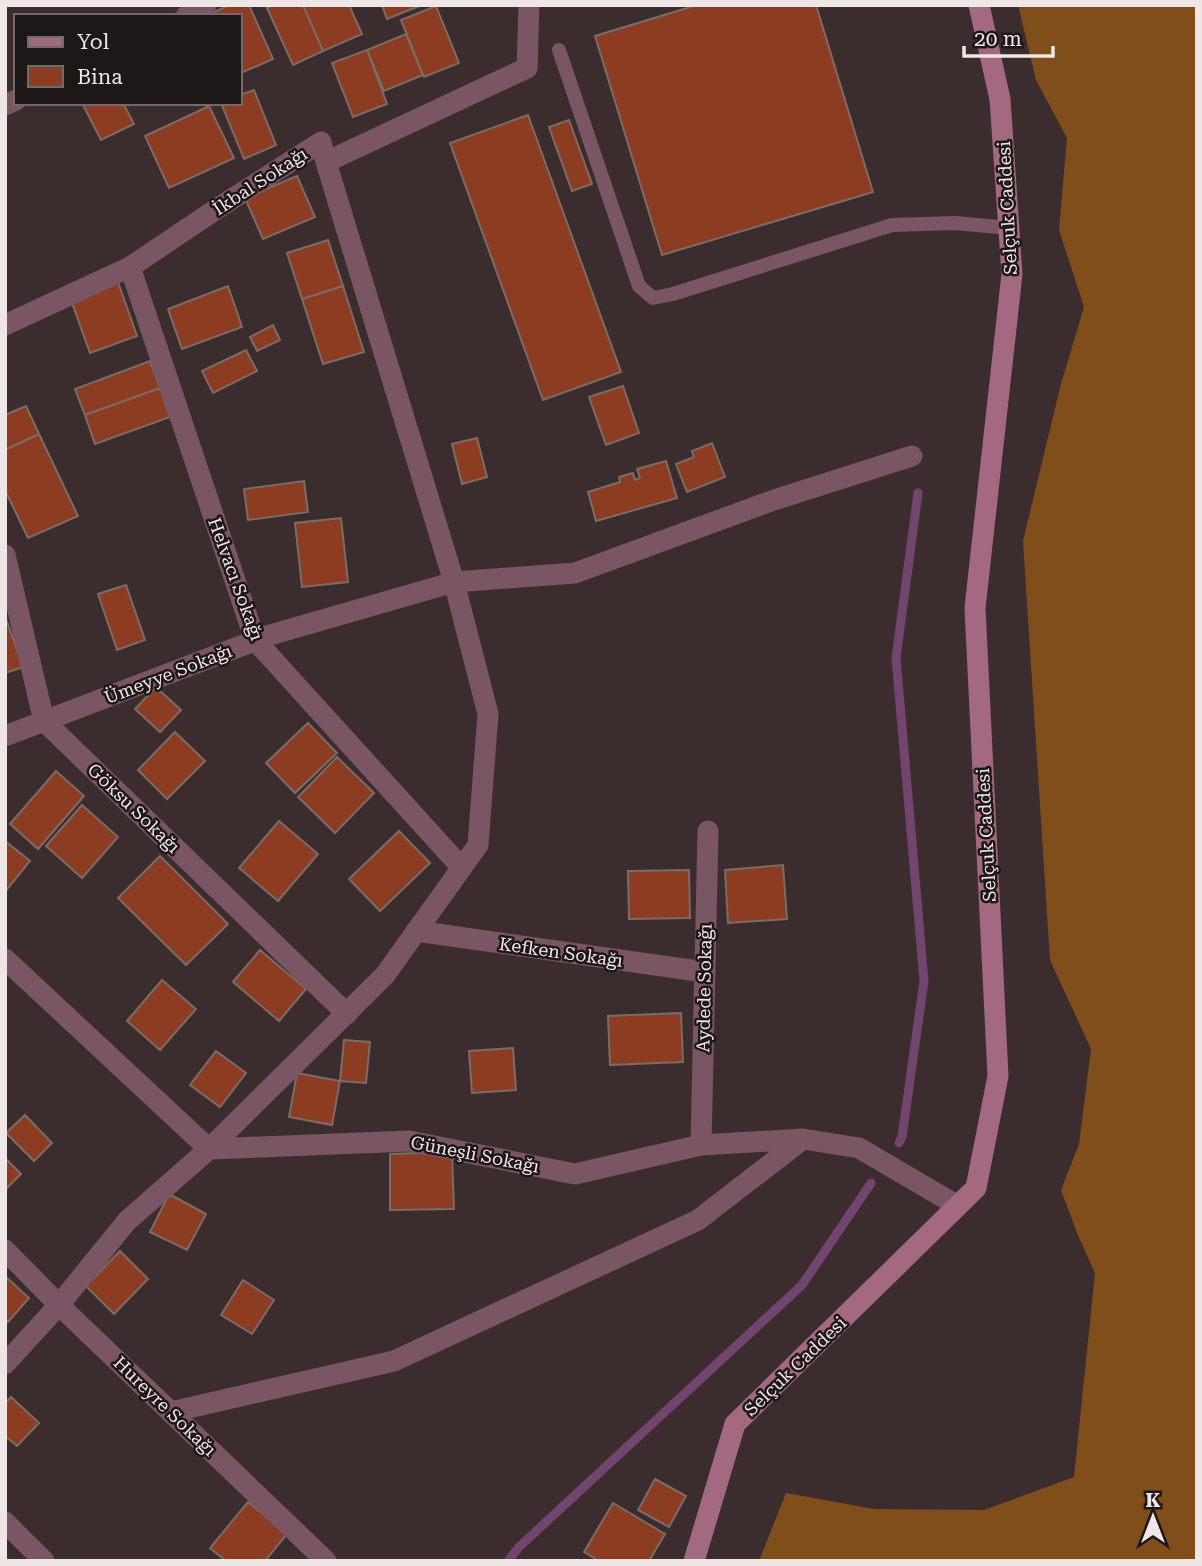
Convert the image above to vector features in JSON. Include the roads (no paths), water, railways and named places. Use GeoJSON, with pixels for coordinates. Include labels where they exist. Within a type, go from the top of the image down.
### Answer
{"type":"FeatureCollection","features":[{"type":"Feature","properties":{"kind":"street"},"geometry":{"type":"LineString","coordinates":[[190,14],[206,5]]}},
{"type":"Feature","properties":{"kind":"street","name":"İkbal Sokağı"},"geometry":{"type":"LineString","coordinates":[[5,325],[130,267],[321,142],[327,162],[527,68],[529,5]]}},
{"type":"Feature","properties":{"kind":"street","name":"Selçuk Caddesi"},"geometry":{"type":"LineString","coordinates":[[694,1561],[736,1424],[976,1188],[998,1076],[975,608],[1012,274],[1000,99],[979,5]]}},
{"type":"Feature","properties":{"kind":"street"},"geometry":{"type":"LineString","coordinates":[[5,1364],[59,1305],[127,1221],[209,1149],[385,975],[478,845],[488,715],[454,582],[327,162]]}},
{"type":"Feature","properties":{"kind":"street","name":"Helvacı Sokağı"},"geometry":{"type":"LineString","coordinates":[[130,267],[255,640],[462,868]]}},
{"type":"Feature","properties":{"kind":"street","name":"Ümeyye Sokağı"},"geometry":{"type":"LineString","coordinates":[[5,736],[270,635],[454,582],[575,573],[774,500],[912,456]]}},
{"type":"Feature","properties":{"kind":"street"},"geometry":{"type":"LineString","coordinates":[[5,555],[44,721]]}},
{"type":"Feature","properties":{"kind":"street","name":"Göksu Sokağı"},"geometry":{"type":"LineString","coordinates":[[44,721],[347,1014]]}},
{"type":"Feature","properties":{"kind":"street","name":"Aydede Sokağı"},"geometry":{"type":"LineString","coordinates":[[701,1145],[708,831]]}},
{"type":"Feature","properties":{"kind":"street","name":"Kefken Sokağı"},"geometry":{"type":"LineString","coordinates":[[416,932],[705,972]]}},
{"type":"Feature","properties":{"kind":"street"},"geometry":{"type":"LineString","coordinates":[[5,959],[209,1149]]}},
{"type":"Feature","properties":{"kind":"street"},"geometry":{"type":"LineString","coordinates":[[171,1412],[394,1362],[698,1220],[803,1139]]}},
{"type":"Feature","properties":{"kind":"street","name":"Güneşli Sokağı"},"geometry":{"type":"LineString","coordinates":[[209,1149],[410,1140],[575,1174],[701,1145],[803,1139],[859,1148],[958,1206]]}},
{"type":"Feature","properties":{"kind":"street","name":"Hureyre Sokağı"},"geometry":{"type":"LineString","coordinates":[[5,1250],[326,1561]]}},
{"type":"Feature","properties":{"kind":"street"},"geometry":{"type":"LineString","coordinates":[[5,1522],[44,1561]]}},
{"type":"Feature","properties":{"kind":"lane"},"geometry":{"type":"LineString","coordinates":[[559,50],[639,286],[653,298],[892,225],[955,223],[1009,228]]}},
{"type":"Feature","properties":{"kind":"waterway"},"geometry":{"type":"LineString","coordinates":[[899,1143],[924,981],[896,658],[918,493]]}},
{"type":"Feature","properties":{"kind":"waterway"},"geometry":{"type":"LineString","coordinates":[[508,1561],[519,1547],[802,1285],[871,1183]]}}]}
